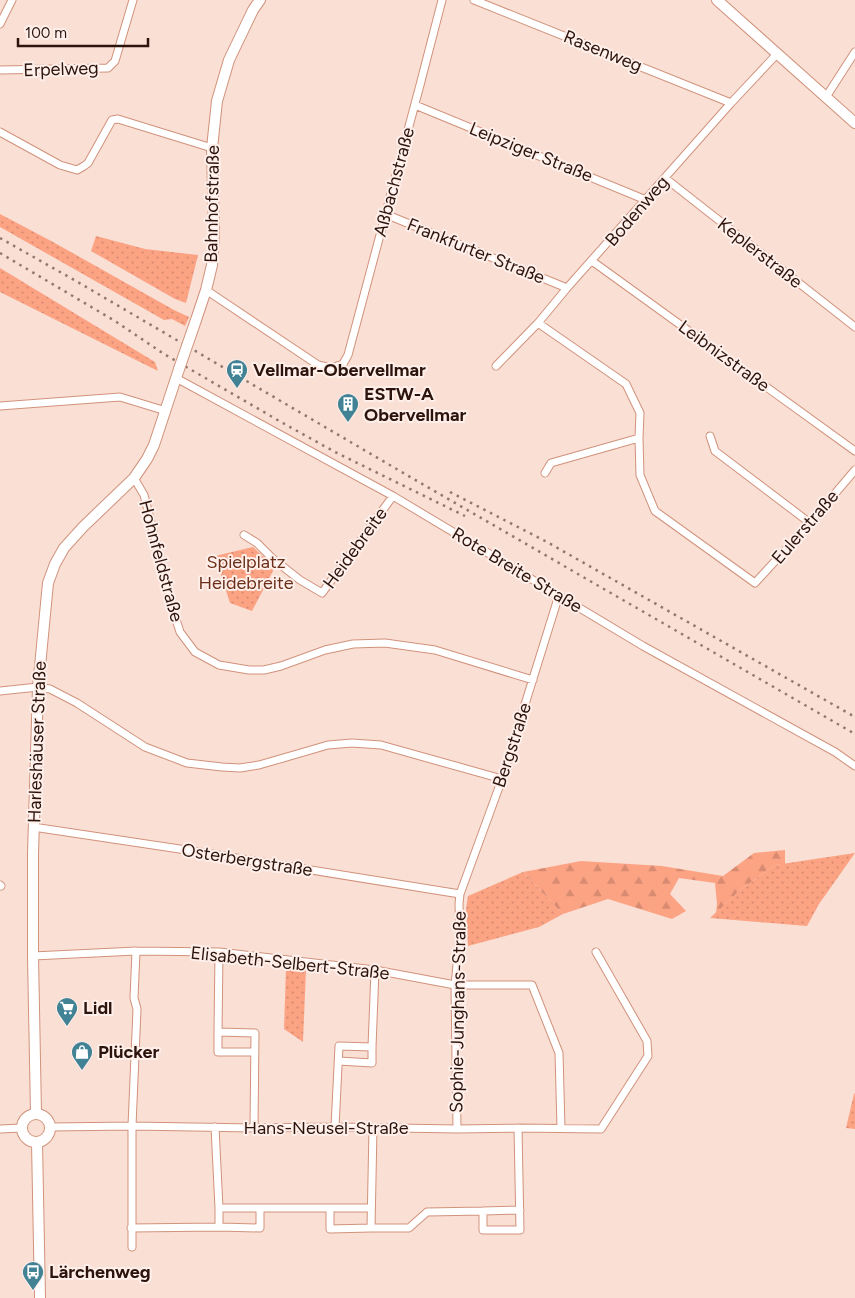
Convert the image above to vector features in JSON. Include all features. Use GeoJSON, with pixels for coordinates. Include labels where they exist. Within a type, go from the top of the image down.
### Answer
{"type":"FeatureCollection","features":[{"type":"Feature","properties":{"kind":"main road","name":"Bahnhofstraße"},"geometry":{"type":"LineString","coordinates":[[166,411],[206,290],[212,265],[214,232],[212,148],[217,101],[229,60],[253,10],[260,0]]}},
{"type":"Feature","properties":{"kind":"main road"},"geometry":{"type":"LineString","coordinates":[[717,0],[855,123]]}},
{"type":"Feature","properties":{"kind":"main road","name":"Harleshäuser Straße"},"geometry":{"type":"LineString","coordinates":[[36,1113],[33,827],[38,688],[48,583],[55,564],[64,548],[134,478],[154,445],[166,411]]}},
{"type":"Feature","properties":{"kind":"main road"},"geometry":{"type":"LineString","coordinates":[[36,1113],[46,1117],[51,1127],[47,1138],[35,1142],[26,1138],[22,1128],[26,1118],[36,1113]]}},
{"type":"Feature","properties":{"kind":"main road"},"geometry":{"type":"LineString","coordinates":[[35,1142],[40,1298]]}},
{"type":"Feature","properties":{"kind":"street"},"geometry":{"type":"LineString","coordinates":[[0,24],[12,0]]}},
{"type":"Feature","properties":{"kind":"street","name":"Erpelweg"},"geometry":{"type":"LineString","coordinates":[[0,70],[108,68],[115,61],[133,0]]}},
{"type":"Feature","properties":{"kind":"street","name":"Aßbachstraße"},"geometry":{"type":"LineString","coordinates":[[206,290],[318,365],[331,368],[343,364],[348,355],[442,0]]}},
{"type":"Feature","properties":{"kind":"street","name":"Rasenweg"},"geometry":{"type":"LineString","coordinates":[[474,0],[731,103]]}},
{"type":"Feature","properties":{"kind":"street"},"geometry":{"type":"LineString","coordinates":[[826,97],[855,52]]}},
{"type":"Feature","properties":{"kind":"street","name":"Bodenweg"},"geometry":{"type":"LineString","coordinates":[[496,366],[538,323],[731,103],[777,54]]}},
{"type":"Feature","properties":{"kind":"street","name":"Leipziger Straße"},"geometry":{"type":"LineString","coordinates":[[415,105],[646,200]]}},
{"type":"Feature","properties":{"kind":"street"},"geometry":{"type":"LineString","coordinates":[[0,132],[60,164],[77,170],[88,163],[112,120],[118,119],[212,148]]}},
{"type":"Feature","properties":{"kind":"street","name":"Keplerstraße"},"geometry":{"type":"LineString","coordinates":[[665,178],[855,327]]}},
{"type":"Feature","properties":{"kind":"street","name":"Frankfurter Straße"},"geometry":{"type":"LineString","coordinates":[[385,214],[567,288]]}},
{"type":"Feature","properties":{"kind":"street","name":"Leibnizstraße"},"geometry":{"type":"LineString","coordinates":[[592,261],[855,451]]}},
{"type":"Feature","properties":{"kind":"street"},"geometry":{"type":"LineString","coordinates":[[538,323],[626,384],[640,413],[639,438],[551,463],[545,473]]}},
{"type":"Feature","properties":{"kind":"street","name":"Rote Breite Straße"},"geometry":{"type":"LineString","coordinates":[[178,373],[393,496],[643,646],[828,747],[855,766]]}},
{"type":"Feature","properties":{"kind":"street"},"geometry":{"type":"LineString","coordinates":[[0,406],[120,397],[166,411]]}},
{"type":"Feature","properties":{"kind":"street"},"geometry":{"type":"LineString","coordinates":[[710,436],[715,451],[810,523]]}},
{"type":"Feature","properties":{"kind":"street","name":"Eulerstraße"},"geometry":{"type":"LineString","coordinates":[[639,438],[640,475],[655,511],[755,583],[855,470]]}},
{"type":"Feature","properties":{"kind":"street","name":"Hohnfeldstraße"},"geometry":{"type":"LineString","coordinates":[[134,478],[144,495],[180,632],[195,652],[219,665],[249,670],[264,670],[282,666],[325,650],[353,644],[385,643],[434,650],[533,680]]}},
{"type":"Feature","properties":{"kind":"street","name":"Heidebreite"},"geometry":{"type":"LineString","coordinates":[[244,535],[257,543],[272,558],[300,580],[322,593],[393,496]]}},
{"type":"Feature","properties":{"kind":"street","name":"Bergstraße"},"geometry":{"type":"LineString","coordinates":[[460,894],[502,779],[559,595]]}},
{"type":"Feature","properties":{"kind":"street"},"geometry":{"type":"LineString","coordinates":[[0,691],[50,689],[77,703],[146,747],[187,763],[222,768],[240,768],[258,765],[328,745],[352,743],[381,745],[502,779]]}},
{"type":"Feature","properties":{"kind":"street","name":"Osterbergstraße"},"geometry":{"type":"LineString","coordinates":[[33,827],[460,894]]}},
{"type":"Feature","properties":{"kind":"street","name":"Sophie-Junghans-Straße"},"geometry":{"type":"LineString","coordinates":[[457,1129],[455,985],[460,934],[460,894]]}},
{"type":"Feature","properties":{"kind":"street"},"geometry":{"type":"LineString","coordinates":[[132,1247],[132,1126],[137,1009],[134,998],[136,951]]}},
{"type":"Feature","properties":{"kind":"street","name":"Elisabeth-Selbert-Straße"},"geometry":{"type":"LineString","coordinates":[[33,956],[136,951],[219,952],[375,970],[455,985],[532,985],[559,1053],[561,1128]]}},
{"type":"Feature","properties":{"kind":"street"},"geometry":{"type":"LineString","coordinates":[[219,952],[218,1052],[255,1052]]}},
{"type":"Feature","properties":{"kind":"street","name":"Hans-Neusel-Straße"},"geometry":{"type":"LineString","coordinates":[[51,1127],[602,1129],[648,1056],[647,1041],[596,952]]}},
{"type":"Feature","properties":{"kind":"street"},"geometry":{"type":"LineString","coordinates":[[339,1061],[372,1063],[375,970]]}},
{"type":"Feature","properties":{"kind":"street"},"geometry":{"type":"LineString","coordinates":[[218,1032],[255,1033],[254,1128]]}},
{"type":"Feature","properties":{"kind":"street"},"geometry":{"type":"LineString","coordinates":[[335,1127],[339,1046],[372,1047]]}},
{"type":"Feature","properties":{"kind":"street"},"geometry":{"type":"LineString","coordinates":[[215,1127],[219,1208],[218,1227]]}},
{"type":"Feature","properties":{"kind":"street"},"geometry":{"type":"LineString","coordinates":[[0,1129],[22,1128]]}},
{"type":"Feature","properties":{"kind":"street"},"geometry":{"type":"LineString","coordinates":[[371,1228],[373,1128]]}},
{"type":"Feature","properties":{"kind":"street"},"geometry":{"type":"LineString","coordinates":[[483,1211],[483,1230],[520,1230],[518,1128]]}},
{"type":"Feature","properties":{"kind":"street"},"geometry":{"type":"LineString","coordinates":[[219,1208],[371,1208]]}},
{"type":"Feature","properties":{"kind":"street"},"geometry":{"type":"LineString","coordinates":[[330,1208],[330,1228],[409,1228],[427,1212],[520,1210]]}},
{"type":"Feature","properties":{"kind":"street"},"geometry":{"type":"LineString","coordinates":[[132,1228],[260,1228],[260,1209]]}},
{"type":"Feature","properties":{"kind":"green space"},"geometry":{"type":"Polygon","coordinates":[[[0,214],[189,317],[185,326],[172,319],[164,320],[0,227],[0,214]]]}},
{"type":"Feature","properties":{"kind":"green space"},"geometry":{"type":"Polygon","coordinates":[[[96,236],[145,249],[198,255],[186,303],[175,299],[91,251],[96,236]]]}},
{"type":"Feature","properties":{"kind":"green space"},"geometry":{"type":"Polygon","coordinates":[[[0,268],[155,362],[158,371],[0,292],[0,268]]]}},
{"type":"Feature","properties":{"kind":"green space","name":"Spielplatz Heidebreite"},"geometry":{"type":"Polygon","coordinates":[[[253,547],[275,567],[252,611],[230,603],[215,556],[253,547]]]}},
{"type":"Feature","properties":{"kind":"green space"},"geometry":{"type":"Polygon","coordinates":[[[785,850],[785,864],[775,865],[740,890],[716,913],[715,883],[679,878],[670,894],[686,911],[672,919],[608,899],[563,914],[523,872],[581,861],[662,866],[723,876],[754,853],[785,850]]]}},
{"type":"Feature","properties":{"kind":"green space"},"geometry":{"type":"Polygon","coordinates":[[[855,853],[819,904],[807,926],[710,918],[740,890],[775,865],[855,853]]]}},
{"type":"Feature","properties":{"kind":"green space"},"geometry":{"type":"Polygon","coordinates":[[[523,872],[563,914],[539,927],[468,946],[466,909],[468,896],[523,872]]]}},
{"type":"Feature","properties":{"kind":"green space"},"geometry":{"type":"Polygon","coordinates":[[[286,968],[306,970],[303,1042],[284,1029],[286,968]]]}},
{"type":"Feature","properties":{"kind":"green space"},"geometry":{"type":"Polygon","coordinates":[[[854,1094],[855,1129],[846,1128],[854,1094]]]}},
{"type":"Feature","properties":{"kind":"railway"},"geometry":{"type":"LineString","coordinates":[[0,238],[855,734]]}},
{"type":"Feature","properties":{"kind":"railway"},"geometry":{"type":"LineString","coordinates":[[0,253],[115,321],[164,354],[281,422],[335,452],[465,516]]}},
{"type":"Feature","properties":{"kind":"railway"},"geometry":{"type":"LineString","coordinates":[[450,492],[547,542],[855,717]]}},
{"type":"Feature","properties":{"kind":"place","name":"Vellmar-Obervellmar"},"geometry":{"type":"Point","coordinates":[237,389]}},
{"type":"Feature","properties":{"kind":"place","name":"ESTW-A Obervellmar"},"geometry":{"type":"Point","coordinates":[348,423]}},
{"type":"Feature","properties":{"kind":"place","name":"Lidl"},"geometry":{"type":"Point","coordinates":[67,1027]}},
{"type":"Feature","properties":{"kind":"place","name":"Plücker"},"geometry":{"type":"Point","coordinates":[82,1071]}},
{"type":"Feature","properties":{"kind":"place","name":"Lärchenweg"},"geometry":{"type":"Point","coordinates":[33,1291]}}]}
